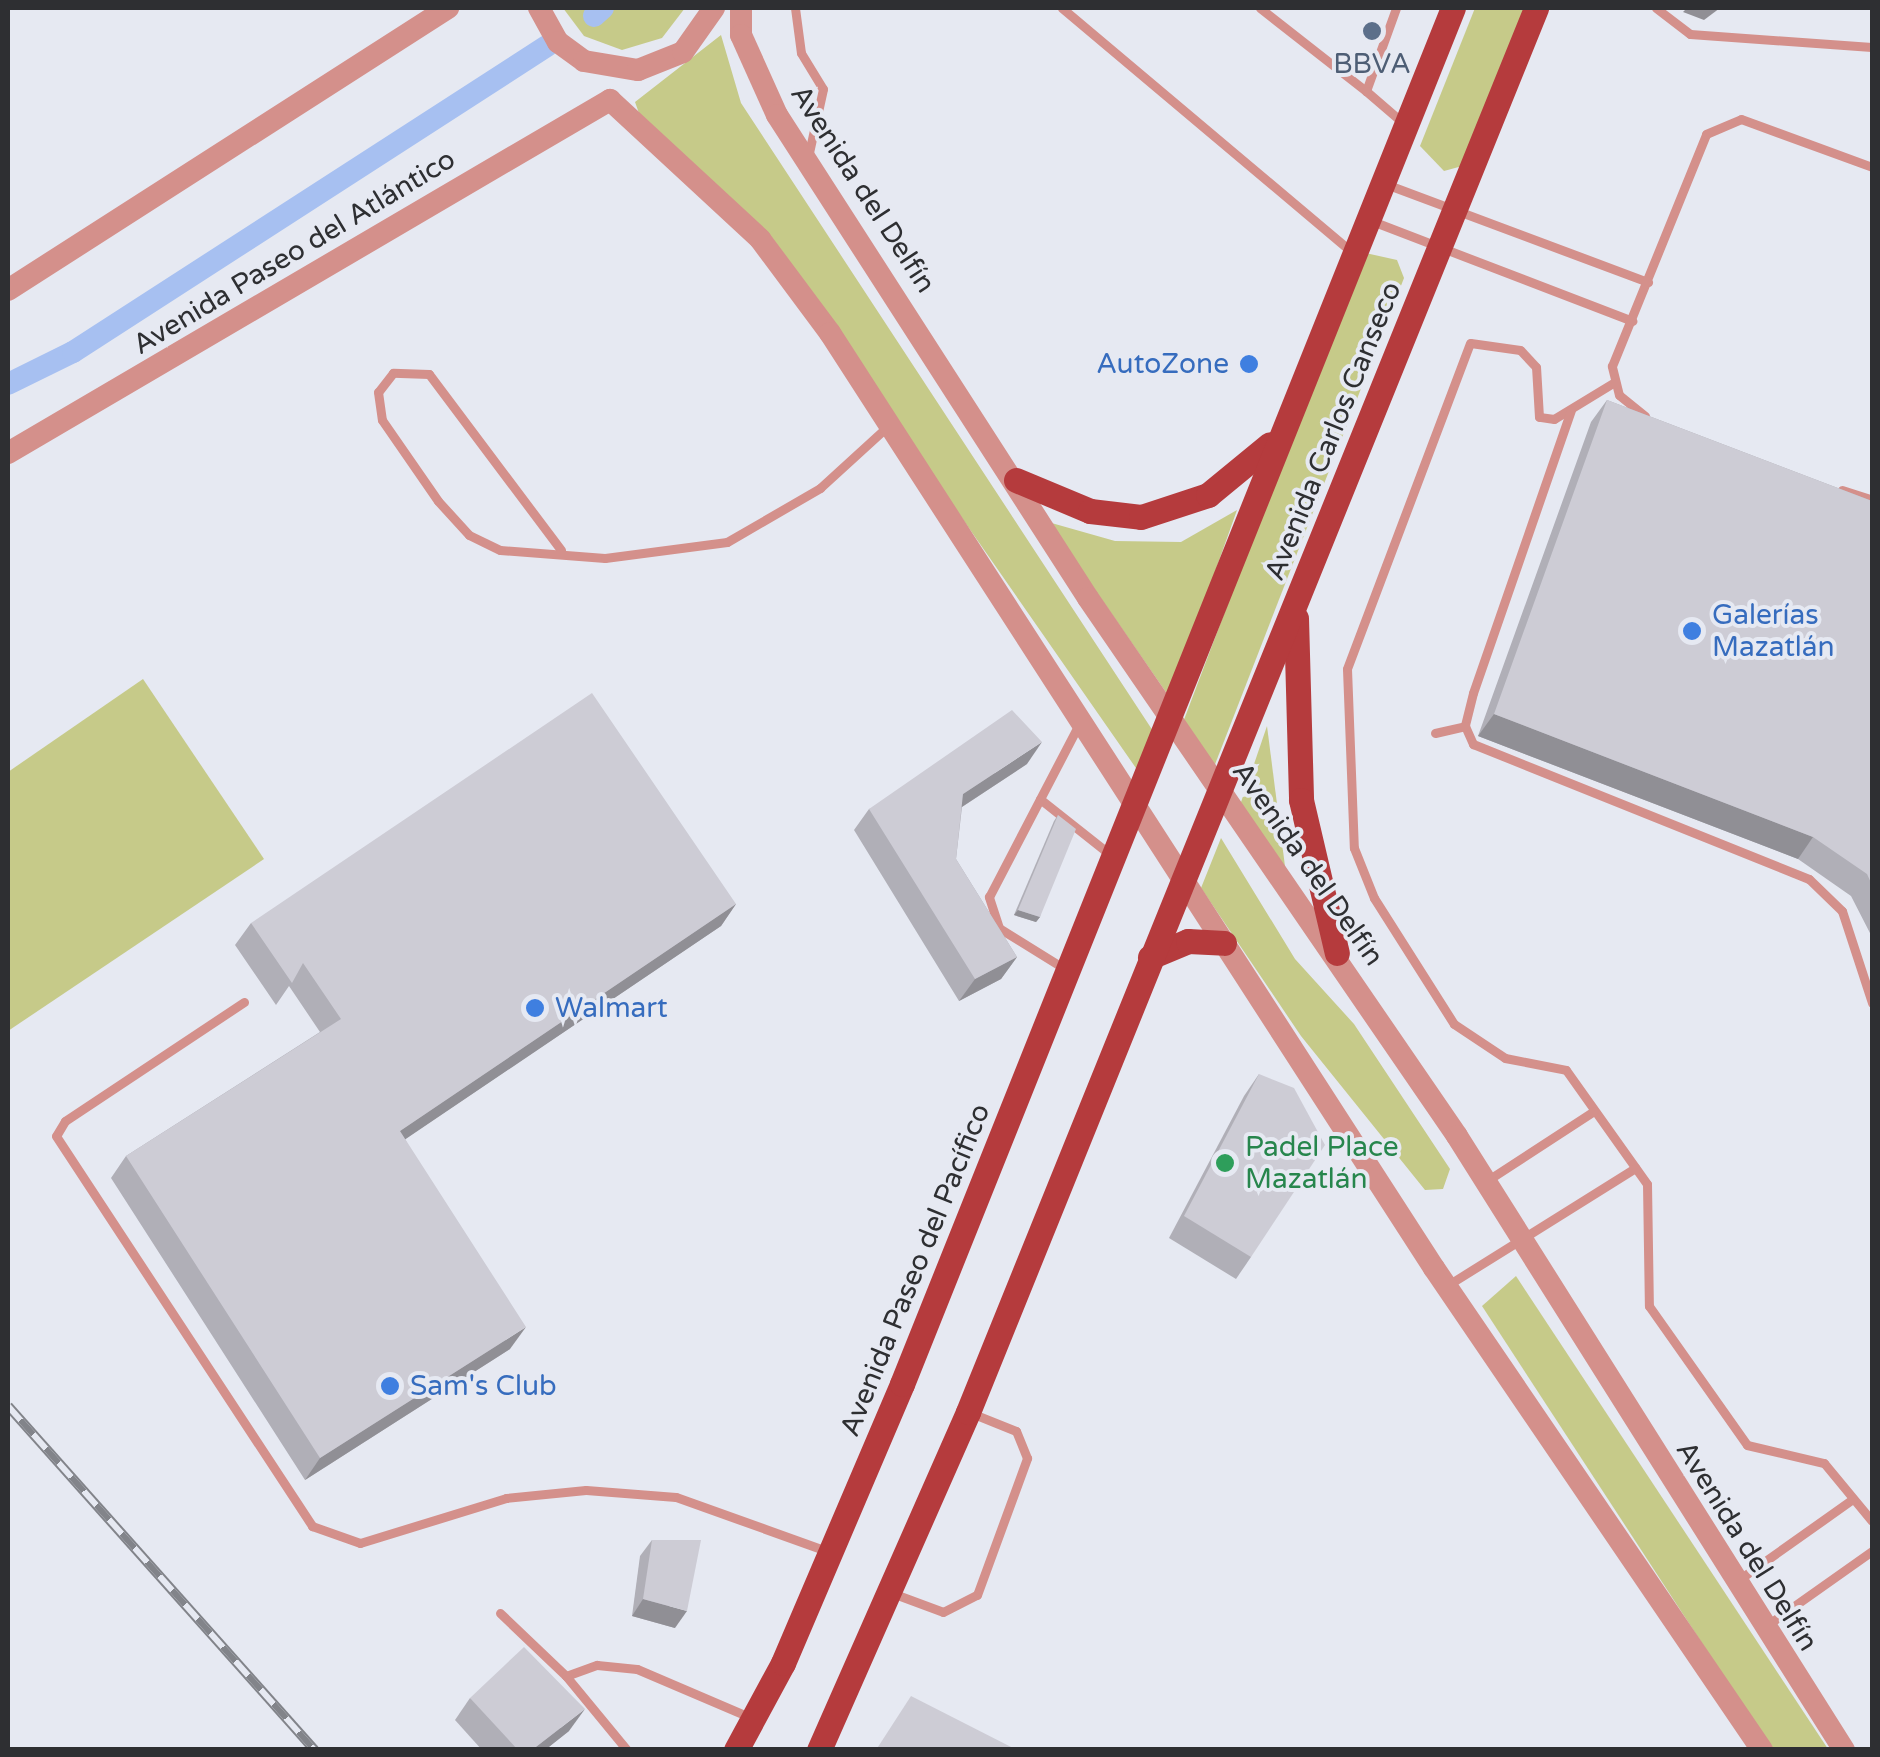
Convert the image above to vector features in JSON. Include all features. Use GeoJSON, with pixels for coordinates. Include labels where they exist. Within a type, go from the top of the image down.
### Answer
{"type":"FeatureCollection","features":[{"type":"Feature","properties":{"kind":"main road","name":"Avenida Carlos Canseco"},"geometry":{"type":"LineString","coordinates":[[1183,876],[1216,787],[1296,607],[1536,8]]}},
{"type":"Feature","properties":{"kind":"main road","name":"Avenida Carlos Canseco"},"geometry":{"type":"LineString","coordinates":[[1135,806],[1448,9]]}},
{"type":"Feature","properties":{"kind":"main road"},"geometry":{"type":"LineString","coordinates":[[1016,480],[1090,511],[1141,517],[1208,495],[1277,437]]}},
{"type":"Feature","properties":{"kind":"main road"},"geometry":{"type":"LineString","coordinates":[[1296,607],[1301,800],[1336,953]]}},
{"type":"Feature","properties":{"kind":"main road","name":"Avenida Paseo del Pacífico"},"geometry":{"type":"LineString","coordinates":[[736,1750],[755,1719],[829,1552],[1135,806]]}},
{"type":"Feature","properties":{"kind":"main road"},"geometry":{"type":"LineString","coordinates":[[819,1750],[968,1412],[1183,876]]}},
{"type":"Feature","properties":{"kind":"main road"},"geometry":{"type":"LineString","coordinates":[[1150,957],[1188,940],[1224,943]]}},
{"type":"Feature","properties":{"kind":"street"},"geometry":{"type":"LineString","coordinates":[[8,290],[448,8]]}},
{"type":"Feature","properties":{"kind":"street"},"geometry":{"type":"LineString","coordinates":[[539,8],[558,42],[614,70],[683,52],[714,8]]}},
{"type":"Feature","properties":{"kind":"street","name":"Avenida del Delfín"},"geometry":{"type":"LineString","coordinates":[[741,8],[762,86],[807,160],[1216,787],[1336,953],[1844,1750]]}},
{"type":"Feature","properties":{"kind":"street"},"geometry":{"type":"LineString","coordinates":[[614,70],[610,100],[760,239],[890,424],[1446,1286],[1762,1750]]}},
{"type":"Feature","properties":{"kind":"street","name":"Avenida Paseo del Atlántico"},"geometry":{"type":"LineString","coordinates":[[8,453],[610,100]]}},
{"type":"Feature","properties":{"kind":"lane"},"geometry":{"type":"LineString","coordinates":[[795,8],[801,53],[823,89],[807,160]]}},
{"type":"Feature","properties":{"kind":"lane"},"geometry":{"type":"LineString","coordinates":[[1062,8],[1351,251]]}},
{"type":"Feature","properties":{"kind":"lane"},"geometry":{"type":"LineString","coordinates":[[1260,8],[1404,123]]}},
{"type":"Feature","properties":{"kind":"lane"},"geometry":{"type":"LineString","coordinates":[[1366,91],[1396,8]]}},
{"type":"Feature","properties":{"kind":"lane"},"geometry":{"type":"LineString","coordinates":[[1656,8],[1690,34],[1872,46]]}},
{"type":"Feature","properties":{"kind":"lane"},"geometry":{"type":"LineString","coordinates":[[1872,167],[1770,127],[1723,119],[1706,134],[1632,321],[1614,383],[1571,410],[1539,417],[1536,367],[1520,350],[1470,343],[1361,620],[1347,668],[1345,765],[1365,882],[1454,1024],[1504,1058],[1566,1070],[1635,1168],[1652,1200],[1649,1306],[1748,1444],[1824,1463],[1872,1522]]}},
{"type":"Feature","properties":{"kind":"lane"},"geometry":{"type":"LineString","coordinates":[[1378,182],[1648,282]]}},
{"type":"Feature","properties":{"kind":"lane"},"geometry":{"type":"LineString","coordinates":[[1364,218],[1632,321]]}},
{"type":"Feature","properties":{"kind":"lane"},"geometry":{"type":"LineString","coordinates":[[561,550],[429,374],[393,373],[378,392],[382,420],[469,535],[500,550],[656,556],[727,542],[820,488],[890,424]]}},
{"type":"Feature","properties":{"kind":"lane"},"geometry":{"type":"LineString","coordinates":[[1614,383],[1632,409],[1663,426]]}},
{"type":"Feature","properties":{"kind":"lane"},"geometry":{"type":"LineString","coordinates":[[1465,726],[1571,410]]}},
{"type":"Feature","properties":{"kind":"lane"},"geometry":{"type":"LineString","coordinates":[[1819,481],[1872,500]]}},
{"type":"Feature","properties":{"kind":"lane"},"geometry":{"type":"LineString","coordinates":[[1069,971],[988,915],[1081,720]]}},
{"type":"Feature","properties":{"kind":"lane"},"geometry":{"type":"LineString","coordinates":[[1436,733],[1465,726]]}},
{"type":"Feature","properties":{"kind":"lane"},"geometry":{"type":"LineString","coordinates":[[1465,726],[1490,757],[1809,879],[1842,911],[1872,1002]]}},
{"type":"Feature","properties":{"kind":"lane"},"geometry":{"type":"LineString","coordinates":[[1040,799],[1114,857]]}},
{"type":"Feature","properties":{"kind":"lane"},"geometry":{"type":"LineString","coordinates":[[244,1002],[65,1121],[56,1136],[312,1526],[360,1543],[506,1498],[586,1490],[676,1497],[829,1552]]}},
{"type":"Feature","properties":{"kind":"lane"},"geometry":{"type":"LineString","coordinates":[[1484,1182],[1594,1111]]}},
{"type":"Feature","properties":{"kind":"lane"},"geometry":{"type":"LineString","coordinates":[[1446,1286],[1635,1168]]}},
{"type":"Feature","properties":{"kind":"lane"},"geometry":{"type":"LineString","coordinates":[[891,1592],[943,1612],[977,1595],[1027,1458],[1016,1432],[968,1412]]}},
{"type":"Feature","properties":{"kind":"lane"},"geometry":{"type":"LineString","coordinates":[[1734,1582],[1853,1499]]}},
{"type":"Feature","properties":{"kind":"lane"},"geometry":{"type":"LineString","coordinates":[[1764,1628],[1872,1551]]}},
{"type":"Feature","properties":{"kind":"lane"},"geometry":{"type":"LineString","coordinates":[[500,1613],[566,1676],[628,1750]]}},
{"type":"Feature","properties":{"kind":"lane"},"geometry":{"type":"LineString","coordinates":[[566,1676],[597,1665],[637,1669],[755,1719]]}},
{"type":"Feature","properties":{"kind":"green space"},"geometry":{"type":"Polygon","coordinates":[[[563,8],[685,8],[662,38],[622,50],[584,36],[563,8]]]}},
{"type":"Feature","properties":{"kind":"green space"},"geometry":{"type":"Polygon","coordinates":[[[1475,8],[1532,8],[1466,165],[1444,171],[1420,146],[1475,8]]]}},
{"type":"Feature","properties":{"kind":"green space"},"geometry":{"type":"Polygon","coordinates":[[[721,35],[741,103],[1153,731],[1138,771],[765,235],[640,116],[635,102],[721,35]]]}},
{"type":"Feature","properties":{"kind":"green space"},"geometry":{"type":"Polygon","coordinates":[[[1361,252],[1397,260],[1404,278],[1214,767],[1182,725],[1361,252]]]}},
{"type":"Feature","properties":{"kind":"green space"},"geometry":{"type":"Polygon","coordinates":[[[1237,510],[1170,698],[1048,522],[1115,541],[1181,542],[1237,510]]]}},
{"type":"Feature","properties":{"kind":"green space"},"geometry":{"type":"Polygon","coordinates":[[[143,679],[264,859],[8,1031],[8,772],[143,679]]]}},
{"type":"Feature","properties":{"kind":"green space"},"geometry":{"type":"Polygon","coordinates":[[[1267,726],[1286,874],[1239,808],[1267,726]]]}},
{"type":"Feature","properties":{"kind":"green space"},"geometry":{"type":"Polygon","coordinates":[[[1221,838],[1295,959],[1354,1024],[1450,1169],[1443,1189],[1425,1190],[1301,1036],[1201,888],[1221,838]]]}},
{"type":"Feature","properties":{"kind":"green space"},"geometry":{"type":"Polygon","coordinates":[[[1516,1276],[1828,1749],[1771,1749],[1482,1306],[1516,1276]]]}},
{"type":"Feature","properties":{"kind":"building","name":"Galerías Mazatlán"},"geometry":{"type":"Polygon","coordinates":[[[1607,400],[1872,501],[1872,885],[1867,874],[1813,837],[1494,714],[1607,400]]]}},
{"type":"Feature","properties":{"kind":"building"},"geometry":{"type":"Polygon","coordinates":[[[592,693],[736,904],[400,1131],[526,1327],[320,1458],[126,1156],[341,1019],[303,963],[292,983],[251,923],[592,693]]]}},
{"type":"Feature","properties":{"kind":"building"},"geometry":{"type":"Polygon","coordinates":[[[1012,710],[1042,742],[963,794],[956,859],[1017,957],[975,979],[869,809],[1012,710]]]}},
{"type":"Feature","properties":{"kind":"building"},"geometry":{"type":"Polygon","coordinates":[[[1058,815],[1076,829],[1040,917],[1018,910],[1058,815]]]}},
{"type":"Feature","properties":{"kind":"building"},"geometry":{"type":"Polygon","coordinates":[[[1259,1074],[1294,1088],[1325,1145],[1251,1257],[1184,1216],[1259,1074]]]}},
{"type":"Feature","properties":{"kind":"building"},"geometry":{"type":"Polygon","coordinates":[[[652,1540],[701,1540],[687,1611],[643,1599],[652,1540]]]}},
{"type":"Feature","properties":{"kind":"building"},"geometry":{"type":"Polygon","coordinates":[[[524,1647],[585,1709],[532,1750],[518,1750],[470,1698],[524,1647]]]}},
{"type":"Feature","properties":{"kind":"building"},"geometry":{"type":"Polygon","coordinates":[[[911,1696],[1017,1750],[876,1750],[911,1696]]]}},
{"type":"Feature","properties":{"kind":"waterway"},"geometry":{"type":"LineString","coordinates":[[594,16],[603,8]]}},
{"type":"Feature","properties":{"kind":"waterway"},"geometry":{"type":"LineString","coordinates":[[8,384],[73,352],[547,46]]}},
{"type":"Feature","properties":{"kind":"railway"},"geometry":{"type":"LineString","coordinates":[[8,1406],[315,1750]]}},
{"type":"Feature","properties":{"kind":"place","name":"BBVA"},"geometry":{"type":"Point","coordinates":[1372,31]}},
{"type":"Feature","properties":{"kind":"place","name":"AutoZone"},"geometry":{"type":"Point","coordinates":[1249,364]}},
{"type":"Feature","properties":{"kind":"place","name":"Galerías Mazatlán"},"geometry":{"type":"Point","coordinates":[1692,631]}},
{"type":"Feature","properties":{"kind":"place","name":"Walmart"},"geometry":{"type":"Point","coordinates":[535,1008]}},
{"type":"Feature","properties":{"kind":"place","name":"Padel Place Mazatlán"},"geometry":{"type":"Point","coordinates":[1225,1163]}},
{"type":"Feature","properties":{"kind":"place","name":"Sam's Club"},"geometry":{"type":"Point","coordinates":[390,1386]}}]}
